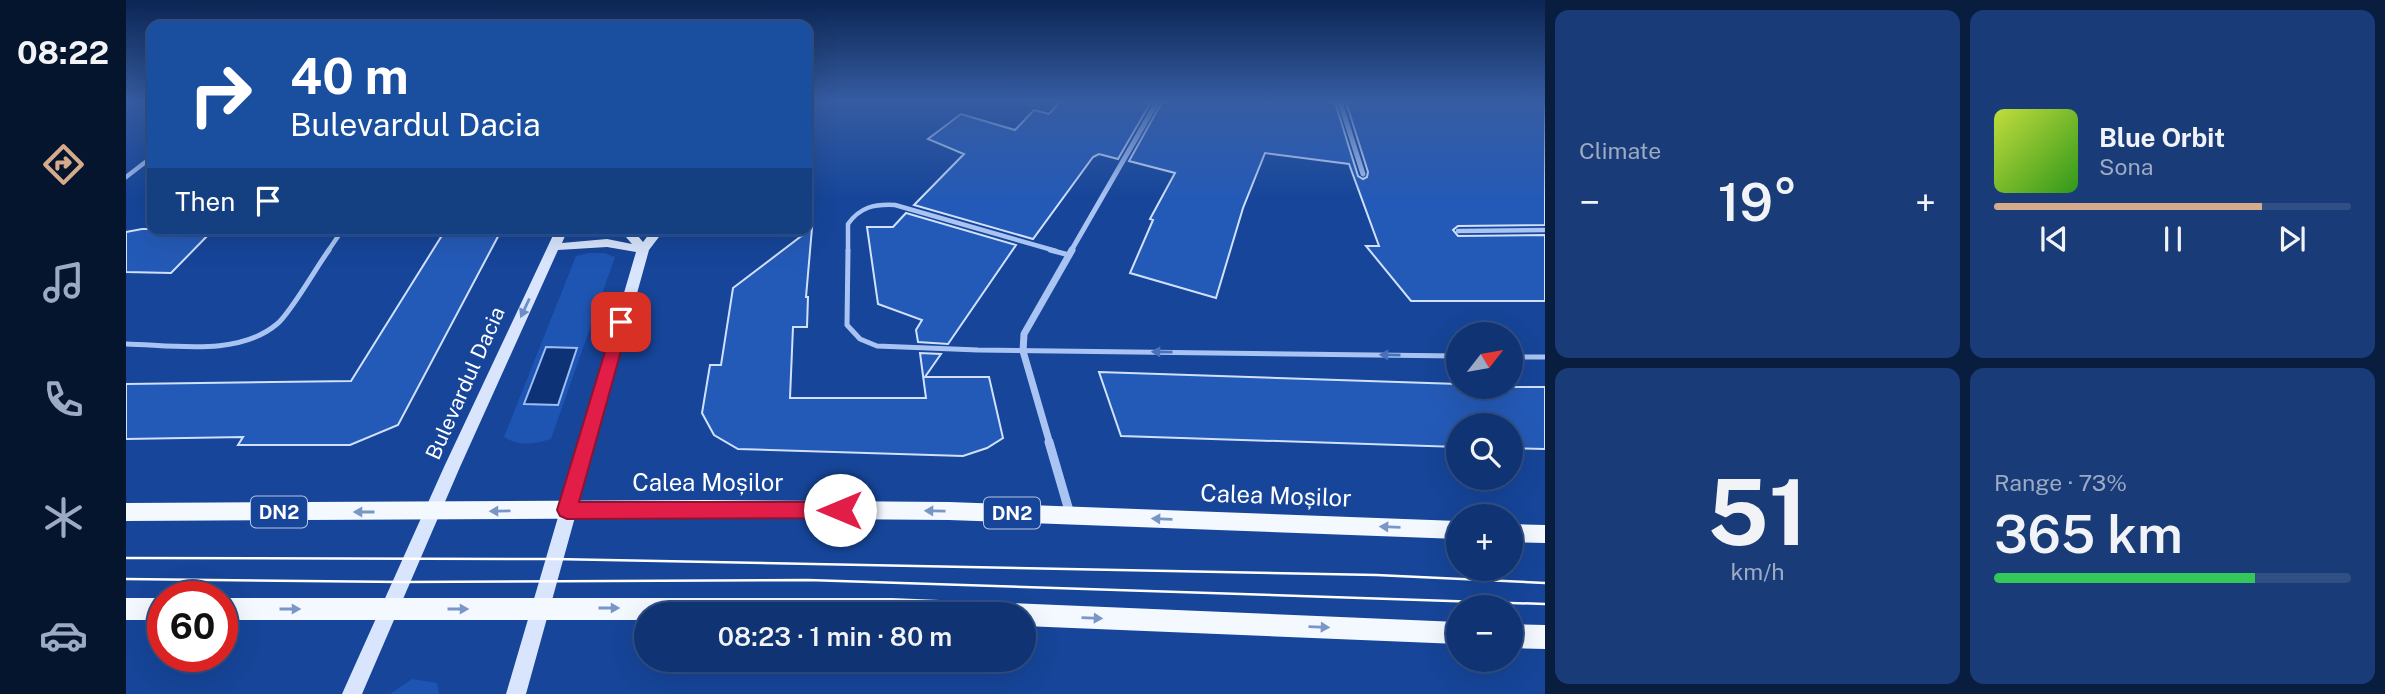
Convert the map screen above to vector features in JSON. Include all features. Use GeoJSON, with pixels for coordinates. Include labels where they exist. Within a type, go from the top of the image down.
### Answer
{"type":"FeatureCollection","features":[{"type":"Feature","properties":{"kind":"main road","name":"Bulevardul Dacia"},"geometry":{"type":"LineString","coordinates":[[352,694],[559,235]]}},
{"type":"Feature","properties":{"kind":"main road"},"geometry":{"type":"LineString","coordinates":[[630,235],[643,250]]}},
{"type":"Feature","properties":{"kind":"main road"},"geometry":{"type":"LineString","coordinates":[[516,694],[643,250],[654,235]]}},
{"type":"Feature","properties":{"kind":"main road"},"geometry":{"type":"LineString","coordinates":[[554,247],[607,243],[643,250]]}},
{"type":"Feature","properties":{"kind":"main road","name":"Calea Moșilor"},"geometry":{"type":"LineString","coordinates":[[126,512],[772,510],[1070,515],[1446,530]]}},
{"type":"Feature","properties":{"kind":"main road"},"geometry":{"type":"LineString","coordinates":[[1523,533],[1545,534]]}},
{"type":"Feature","properties":{"kind":"main road"},"geometry":{"type":"LineString","coordinates":[[238,609],[634,608]]}},
{"type":"Feature","properties":{"kind":"main road"},"geometry":{"type":"LineString","coordinates":[[126,609],[147,609]]}},
{"type":"Feature","properties":{"kind":"main road"},"geometry":{"type":"LineString","coordinates":[[1036,616],[1446,633]]}},
{"type":"Feature","properties":{"kind":"main road"},"geometry":{"type":"LineString","coordinates":[[1523,636],[1545,637]]}},
{"type":"Feature","properties":{"kind":"street"},"geometry":{"type":"LineString","coordinates":[[1070,515],[1023,351],[1024,334],[1138,134]]}},
{"type":"Feature","properties":{"kind":"street"},"geometry":{"type":"LineString","coordinates":[[1350,134],[1363,174]]}},
{"type":"Feature","properties":{"kind":"lane"},"geometry":{"type":"LineString","coordinates":[[126,177],[147,161]]}},
{"type":"Feature","properties":{"kind":"lane"},"geometry":{"type":"LineString","coordinates":[[1069,255],[895,205],[871,205],[855,212],[848,224],[847,325],[863,342],[877,346],[1023,351],[1446,356]]}},
{"type":"Feature","properties":{"kind":"lane"},"geometry":{"type":"LineString","coordinates":[[1458,231],[1545,230]]}},
{"type":"Feature","properties":{"kind":"lane"},"geometry":{"type":"LineString","coordinates":[[126,344],[217,345],[246,341],[278,324],[339,235]]}},
{"type":"Feature","properties":{"kind":"lane"},"geometry":{"type":"LineString","coordinates":[[1523,357],[1545,358]]}},
{"type":"Feature","properties":{"kind":"shaded area"},"geometry":{"type":"Polygon","coordinates":[[[605,253],[615,257],[551,439],[527,444],[510,440],[504,437],[576,256],[605,253]]]}},
{"type":"Feature","properties":{"kind":"shaded area"},"geometry":{"type":"Polygon","coordinates":[[[546,347],[577,348],[558,405],[524,404],[546,347]]]}},
{"type":"Feature","properties":{"kind":"shaded area"},"geometry":{"type":"Polygon","coordinates":[[[412,679],[437,683],[439,694],[390,694],[412,679]]]}},
{"type":"Feature","properties":{"kind":"building"},"geometry":{"type":"Polygon","coordinates":[[[934,134],[1132,134],[1118,159],[1099,154],[1093,157],[1033,239],[914,205],[964,154],[928,139],[934,134]]]}},
{"type":"Feature","properties":{"kind":"building"},"geometry":{"type":"Polygon","coordinates":[[[1144,134],[1345,134],[1358,176],[1363,179],[1368,172],[1356,134],[1545,134],[1545,225],[1458,226],[1453,230],[1458,236],[1545,235],[1545,301],[1411,301],[1366,246],[1379,246],[1349,164],[1265,153],[1243,208],[1216,298],[1130,273],[1153,220],[1150,219],[1175,173],[1129,161],[1144,134]]]}},
{"type":"Feature","properties":{"kind":"building"},"geometry":{"type":"Polygon","coordinates":[[[906,213],[1016,245],[948,344],[918,342],[916,330],[922,320],[878,304],[867,227],[893,227],[906,213]]]}},
{"type":"Feature","properties":{"kind":"building"},"geometry":{"type":"Polygon","coordinates":[[[147,229],[147,235],[208,235],[171,273],[126,272],[126,232],[147,229]]]}},
{"type":"Feature","properties":{"kind":"building"},"geometry":{"type":"Polygon","coordinates":[[[442,235],[499,235],[398,425],[350,445],[238,445],[243,437],[126,439],[126,384],[351,381],[442,235]]]}},
{"type":"Feature","properties":{"kind":"building"},"geometry":{"type":"Polygon","coordinates":[[[803,235],[811,235],[806,297],[807,327],[793,327],[790,398],[926,398],[920,353],[941,354],[925,377],[989,377],[1003,438],[987,448],[963,456],[738,449],[714,435],[702,413],[710,365],[721,365],[733,288],[803,235]]]}},
{"type":"Feature","properties":{"kind":"building"},"geometry":{"type":"Polygon","coordinates":[[[1099,372],[1446,384],[1446,399],[1523,399],[1523,387],[1545,387],[1545,449],[1523,448],[1523,413],[1446,413],[1446,447],[1121,436],[1099,372]]]}},
{"type":"Feature","properties":{"kind":"tram line"},"geometry":{"type":"LineString","coordinates":[[126,558],[554,559],[1376,575],[1545,583]]}},
{"type":"Feature","properties":{"kind":"tram line"},"geometry":{"type":"LineString","coordinates":[[126,579],[402,582],[808,580],[1545,604]]}},
{"type":"Feature","properties":{"kind":"route"},"geometry":{"type":"LineString","coordinates":[[621,322],[567,510],[840,510]]}}]}
